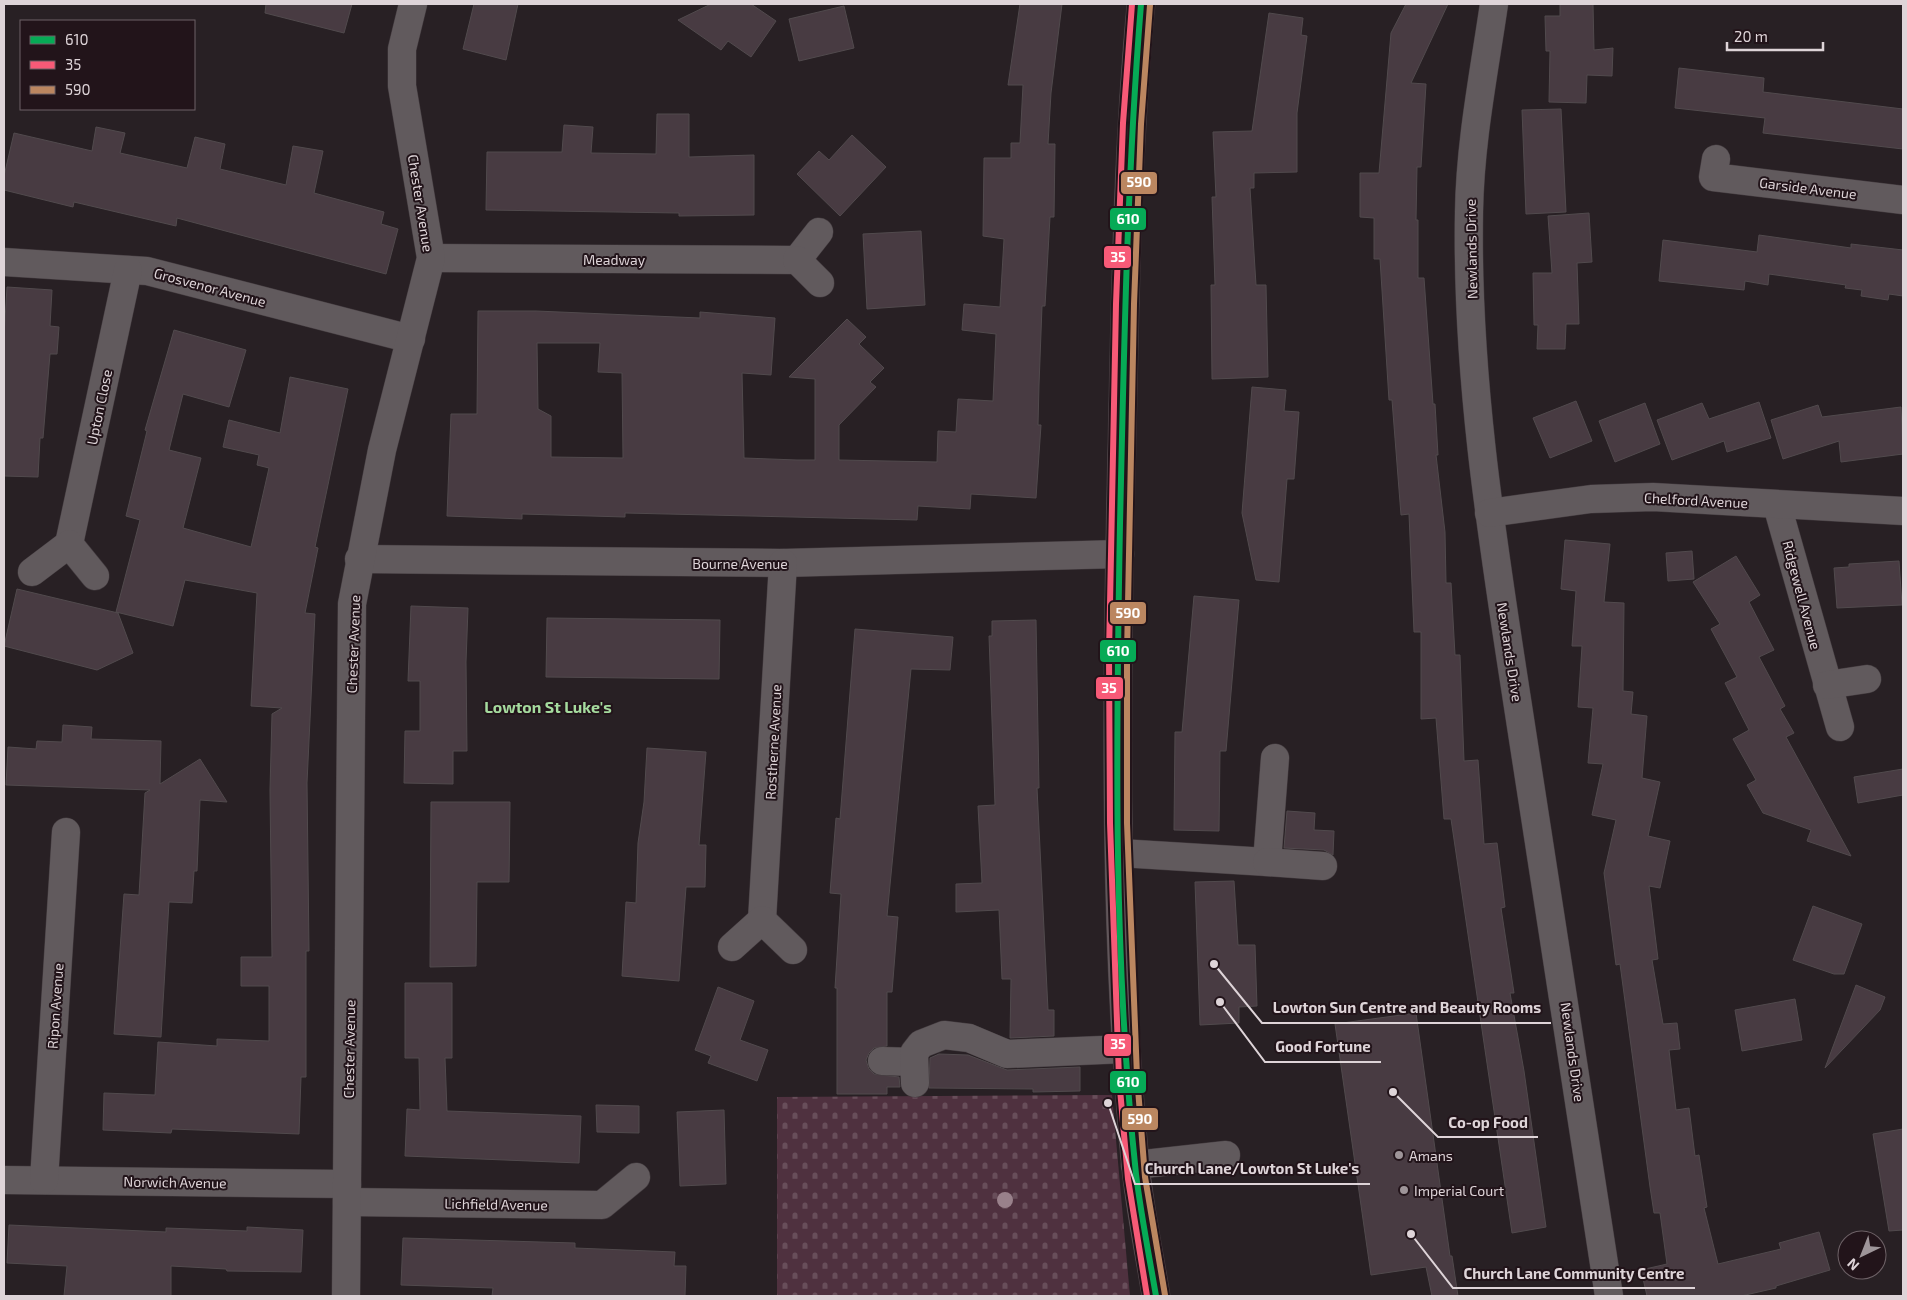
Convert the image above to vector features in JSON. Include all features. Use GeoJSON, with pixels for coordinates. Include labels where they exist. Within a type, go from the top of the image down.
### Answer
{"type":"FeatureCollection","features":[{"type":"Feature","properties":{"kind":"main road"},"geometry":{"type":"LineString","coordinates":[[1142,4],[1132,98],[1120,554],[1120,853],[1126,1049],[1136,1165],[1156,1296]]}},
{"type":"Feature","properties":{"kind":"street","name":"Chester Avenue"},"geometry":{"type":"LineString","coordinates":[[346,1296],[352,604],[359,558],[382,450],[430,258],[402,86],[402,49],[413,4]]}},
{"type":"Feature","properties":{"kind":"street","name":"Newlands Drive"},"geometry":{"type":"LineString","coordinates":[[1494,4],[1475,123],[1469,211],[1476,407],[1488,513],[1566,1004],[1609,1296]]}},
{"type":"Feature","properties":{"kind":"street","name":"Garside Avenue"},"geometry":{"type":"LineString","coordinates":[[1713,177],[1903,200]]}},
{"type":"Feature","properties":{"kind":"street"},"geometry":{"type":"LineString","coordinates":[[819,232],[797,260],[820,283]]}},
{"type":"Feature","properties":{"kind":"street","name":"Meadway"},"geometry":{"type":"LineString","coordinates":[[430,258],[797,260]]}},
{"type":"Feature","properties":{"kind":"street","name":"Grosvenor Avenue"},"geometry":{"type":"LineString","coordinates":[[4,262],[147,271],[411,340]]}},
{"type":"Feature","properties":{"kind":"street","name":"Upton Close"},"geometry":{"type":"LineString","coordinates":[[69,544],[128,270]]}},
{"type":"Feature","properties":{"kind":"street","name":"Chelford Avenue"},"geometry":{"type":"LineString","coordinates":[[1488,513],[1591,499],[1653,497],[1903,511]]}},
{"type":"Feature","properties":{"kind":"street","name":"Ridgewell Avenue"},"geometry":{"type":"LineString","coordinates":[[1777,505],[1840,727]]}},
{"type":"Feature","properties":{"kind":"street"},"geometry":{"type":"LineString","coordinates":[[32,572],[69,544],[96,576]]}},
{"type":"Feature","properties":{"kind":"street","name":"Bourne Avenue"},"geometry":{"type":"LineString","coordinates":[[359,558],[783,563],[1120,554]]}},
{"type":"Feature","properties":{"kind":"street","name":"Rostherne Avenue"},"geometry":{"type":"LineString","coordinates":[[762,920],[783,563]]}},
{"type":"Feature","properties":{"kind":"street"},"geometry":{"type":"LineString","coordinates":[[1827,685],[1867,679]]}},
{"type":"Feature","properties":{"kind":"street"},"geometry":{"type":"LineString","coordinates":[[1267,862],[1275,758]]}},
{"type":"Feature","properties":{"kind":"street","name":"Ripon Avenue"},"geometry":{"type":"LineString","coordinates":[[44,1180],[66,832]]}},
{"type":"Feature","properties":{"kind":"street"},"geometry":{"type":"LineString","coordinates":[[1120,853],[1323,866]]}},
{"type":"Feature","properties":{"kind":"street"},"geometry":{"type":"LineString","coordinates":[[732,947],[762,920],[793,950]]}},
{"type":"Feature","properties":{"kind":"street"},"geometry":{"type":"LineString","coordinates":[[882,1061],[914,1073],[914,1053],[920,1044],[944,1035],[969,1038],[1007,1054],[1126,1049]]}},
{"type":"Feature","properties":{"kind":"street"},"geometry":{"type":"LineString","coordinates":[[1136,1165],[1226,1154]]}},
{"type":"Feature","properties":{"kind":"street","name":"Lichfield Avenue"},"geometry":{"type":"LineString","coordinates":[[347,1193],[602,1205],[636,1177]]}},
{"type":"Feature","properties":{"kind":"street","name":"Norwich Avenue"},"geometry":{"type":"LineString","coordinates":[[4,1180],[44,1180],[347,1193]]}},
{"type":"Feature","properties":{"kind":"green space"},"geometry":{"type":"Polygon","coordinates":[[[1112,1095],[1130,1296],[777,1296],[777,1097],[1112,1095]]]}},
{"type":"Feature","properties":{"kind":"building"},"geometry":{"type":"Polygon","coordinates":[[[266,4],[352,4],[344,33],[265,13],[266,4]]]}},
{"type":"Feature","properties":{"kind":"building"},"geometry":{"type":"Polygon","coordinates":[[[474,4],[518,4],[506,60],[463,49],[474,4]]]}},
{"type":"Feature","properties":{"kind":"building"},"geometry":{"type":"Polygon","coordinates":[[[711,4],[751,4],[776,21],[751,57],[728,41],[721,50],[678,20],[711,4]]]}},
{"type":"Feature","properties":{"kind":"building"},"geometry":{"type":"Polygon","coordinates":[[[1020,4],[1062,4],[1051,93],[1048,144],[1055,144],[1054,217],[1050,217],[1045,306],[1042,306],[1038,425],[1041,425],[1036,498],[971,494],[970,509],[918,506],[917,520],[625,513],[625,517],[522,514],[522,519],[447,516],[451,414],[477,414],[478,311],[536,311],[700,318],[700,312],[775,318],[771,375],[742,373],[744,458],[797,460],[815,460],[815,379],[789,377],[847,319],[866,337],[859,344],[884,368],[870,382],[876,387],[839,425],[839,460],[937,462],[938,431],[956,432],[958,399],[993,401],[996,334],[962,330],[964,304],[1000,307],[1004,239],[983,236],[984,158],[1011,158],[1011,143],[1020,143],[1023,85],[1008,85],[1020,4]],[[537,343],[538,409],[551,416],[551,457],[623,458],[622,373],[598,372],[600,343],[537,343]]]}},
{"type":"Feature","properties":{"kind":"building"},"geometry":{"type":"Polygon","coordinates":[[[1406,4],[1448,4],[1411,83],[1426,84],[1421,167],[1417,167],[1418,278],[1424,278],[1433,404],[1435,404],[1438,455],[1436,455],[1445,532],[1446,583],[1451,583],[1455,655],[1460,655],[1464,761],[1478,760],[1484,844],[1497,843],[1505,907],[1501,908],[1514,993],[1510,993],[1524,1071],[1546,1227],[1512,1233],[1451,819],[1444,819],[1436,718],[1421,719],[1421,632],[1414,632],[1409,514],[1401,515],[1392,400],[1389,400],[1380,259],[1374,259],[1374,218],[1360,217],[1360,173],[1379,173],[1391,33],[1406,4]]]}},
{"type":"Feature","properties":{"kind":"building"},"geometry":{"type":"Polygon","coordinates":[[[1560,4],[1593,4],[1594,50],[1613,48],[1612,76],[1587,75],[1586,103],[1549,102],[1550,51],[1546,51],[1545,16],[1560,16],[1560,4]]]}},
{"type":"Feature","properties":{"kind":"building"},"geometry":{"type":"Polygon","coordinates":[[[844,6],[854,48],[799,61],[789,19],[844,6]]]}},
{"type":"Feature","properties":{"kind":"building"},"geometry":{"type":"Polygon","coordinates":[[[1269,13],[1303,18],[1301,35],[1307,36],[1297,113],[1297,172],[1254,173],[1254,188],[1250,188],[1256,285],[1266,285],[1268,377],[1212,379],[1211,285],[1215,285],[1212,197],[1216,197],[1213,132],[1252,131],[1269,13]]]}},
{"type":"Feature","properties":{"kind":"building"},"geometry":{"type":"Polygon","coordinates":[[[1679,68],[1764,78],[1763,92],[1903,109],[1903,149],[1763,133],[1765,118],[1675,108],[1679,68]]]}},
{"type":"Feature","properties":{"kind":"building"},"geometry":{"type":"Polygon","coordinates":[[[1561,109],[1566,212],[1526,214],[1522,110],[1561,109]]]}},
{"type":"Feature","properties":{"kind":"building"},"geometry":{"type":"Polygon","coordinates":[[[657,114],[689,114],[689,157],[754,155],[754,215],[679,216],[679,213],[486,210],[487,152],[562,152],[564,125],[593,127],[591,153],[656,154],[657,114]]]}},
{"type":"Feature","properties":{"kind":"building"},"geometry":{"type":"Polygon","coordinates":[[[96,127],[125,133],[120,153],[187,168],[195,137],[225,144],[220,169],[286,185],[293,146],[323,151],[314,193],[384,212],[381,224],[398,229],[386,274],[177,218],[176,226],[74,202],[73,207],[4,190],[4,176],[14,133],[92,151],[96,127]]]}},
{"type":"Feature","properties":{"kind":"building"},"geometry":{"type":"Polygon","coordinates":[[[852,135],[886,167],[840,216],[797,174],[819,151],[829,160],[852,135]]]}},
{"type":"Feature","properties":{"kind":"building"},"geometry":{"type":"Polygon","coordinates":[[[1589,213],[1592,262],[1577,263],[1579,324],[1566,324],[1565,349],[1537,349],[1538,325],[1534,325],[1533,273],[1552,273],[1548,216],[1589,213]]]}},
{"type":"Feature","properties":{"kind":"building"},"geometry":{"type":"Polygon","coordinates":[[[921,231],[925,305],[867,309],[863,234],[921,231]]]}},
{"type":"Feature","properties":{"kind":"building"},"geometry":{"type":"Polygon","coordinates":[[[1759,235],[1851,248],[1851,244],[1903,250],[1903,296],[1889,294],[1888,300],[1861,296],[1862,290],[1845,288],[1846,285],[1769,274],[1768,285],[1745,281],[1744,290],[1659,281],[1663,240],[1757,252],[1759,235]]]}},
{"type":"Feature","properties":{"kind":"building"},"geometry":{"type":"Polygon","coordinates":[[[7,287],[52,290],[50,326],[59,327],[57,354],[50,354],[43,438],[40,438],[38,477],[4,476],[4,336],[7,287]]]}},
{"type":"Feature","properties":{"kind":"building"},"geometry":{"type":"Polygon","coordinates":[[[174,330],[246,350],[229,407],[183,394],[169,450],[201,458],[183,528],[251,547],[269,468],[257,465],[259,455],[223,447],[229,420],[280,433],[290,377],[348,389],[315,547],[318,548],[305,613],[315,614],[307,783],[309,951],[306,951],[306,1077],[301,1077],[299,1134],[172,1129],[171,1133],[103,1130],[104,1093],[155,1095],[158,1042],[217,1046],[217,1039],[269,1041],[269,986],[241,986],[241,957],[272,957],[270,790],[272,714],[282,708],[251,706],[257,593],[185,580],[173,626],[116,612],[140,520],[126,516],[147,431],[145,430],[174,330]]]}},
{"type":"Feature","properties":{"kind":"building"},"geometry":{"type":"Polygon","coordinates":[[[1252,387],[1286,390],[1284,411],[1299,412],[1294,479],[1287,479],[1279,582],[1256,580],[1242,513],[1252,387]]]}},
{"type":"Feature","properties":{"kind":"building"},"geometry":{"type":"Polygon","coordinates":[[[1576,401],[1592,441],[1550,458],[1533,418],[1576,401]]]}},
{"type":"Feature","properties":{"kind":"building"},"geometry":{"type":"Polygon","coordinates":[[[1759,402],[1771,438],[1727,452],[1724,441],[1672,460],[1657,420],[1702,403],[1709,419],[1759,402]]]}},
{"type":"Feature","properties":{"kind":"building"},"geometry":{"type":"Polygon","coordinates":[[[1645,403],[1660,444],[1615,462],[1599,421],[1645,403]]]}},
{"type":"Feature","properties":{"kind":"building"},"geometry":{"type":"Polygon","coordinates":[[[1818,405],[1822,417],[1901,407],[1903,454],[1841,462],[1839,441],[1783,459],[1771,420],[1818,405]]]}},
{"type":"Feature","properties":{"kind":"building"},"geometry":{"type":"Polygon","coordinates":[[[1565,540],[1610,544],[1604,602],[1624,603],[1623,691],[1633,692],[1631,714],[1647,716],[1642,778],[1660,782],[1648,836],[1670,841],[1660,888],[1649,886],[1658,959],[1652,960],[1663,1024],[1677,1023],[1680,1049],[1669,1050],[1676,1110],[1689,1108],[1695,1156],[1699,1155],[1707,1207],[1704,1208],[1718,1264],[1781,1249],[1779,1243],[1819,1232],[1830,1270],[1776,1286],[1776,1288],[1741,1296],[1647,1296],[1641,1270],[1667,1264],[1660,1213],[1654,1213],[1620,964],[1616,965],[1604,873],[1616,820],[1592,815],[1603,764],[1588,763],[1593,708],[1578,707],[1582,646],[1572,646],[1576,591],[1561,589],[1565,540]]]}},
{"type":"Feature","properties":{"kind":"building"},"geometry":{"type":"Polygon","coordinates":[[[1692,551],[1694,579],[1668,581],[1666,553],[1692,551]]]}},
{"type":"Feature","properties":{"kind":"building"},"geometry":{"type":"Polygon","coordinates":[[[1736,556],[1760,595],[1749,602],[1774,650],[1759,657],[1785,706],[1780,709],[1794,733],[1786,737],[1851,856],[1807,841],[1811,830],[1763,813],[1747,785],[1756,780],[1733,739],[1749,730],[1725,683],[1737,677],[1711,629],[1720,624],[1693,582],[1736,556]]]}},
{"type":"Feature","properties":{"kind":"building"},"geometry":{"type":"Polygon","coordinates":[[[1899,561],[1902,605],[1837,608],[1834,568],[1849,567],[1849,564],[1899,561]]]}},
{"type":"Feature","properties":{"kind":"building"},"geometry":{"type":"Polygon","coordinates":[[[17,589],[118,613],[133,653],[97,670],[4,646],[17,589]]]}},
{"type":"Feature","properties":{"kind":"building"},"geometry":{"type":"Polygon","coordinates":[[[1194,596],[1239,600],[1226,751],[1220,751],[1219,831],[1174,830],[1175,732],[1182,732],[1194,596]]]}},
{"type":"Feature","properties":{"kind":"building"},"geometry":{"type":"Polygon","coordinates":[[[411,606],[468,608],[466,662],[467,751],[453,751],[453,784],[404,783],[405,731],[420,731],[420,681],[408,681],[411,606]]]}},
{"type":"Feature","properties":{"kind":"building"},"geometry":{"type":"Polygon","coordinates":[[[547,618],[720,620],[719,679],[546,677],[547,618]]]}},
{"type":"Feature","properties":{"kind":"building"},"geometry":{"type":"Polygon","coordinates":[[[1036,620],[1039,788],[1037,788],[1048,1010],[1054,1010],[1054,1036],[1010,1038],[1011,979],[1002,979],[999,910],[956,912],[956,884],[982,883],[978,806],[995,805],[989,636],[992,636],[992,621],[1036,620]]]}},
{"type":"Feature","properties":{"kind":"building"},"geometry":{"type":"Polygon","coordinates":[[[855,629],[953,637],[950,670],[911,669],[887,916],[898,917],[892,992],[887,992],[887,1046],[874,1048],[866,1060],[869,1069],[874,1074],[899,1077],[900,1087],[887,1087],[887,1094],[837,1094],[837,988],[835,988],[841,894],[830,893],[836,818],[840,819],[855,629]]]}},
{"type":"Feature","properties":{"kind":"building"},"geometry":{"type":"Polygon","coordinates":[[[63,725],[92,727],[91,739],[161,741],[160,784],[200,759],[227,802],[200,800],[197,871],[194,871],[192,903],[169,902],[161,1037],[114,1034],[124,894],[139,895],[145,793],[150,790],[6,785],[8,747],[36,749],[37,741],[62,742],[63,725]]]}},
{"type":"Feature","properties":{"kind":"building"},"geometry":{"type":"Polygon","coordinates":[[[647,748],[706,752],[699,845],[706,845],[705,887],[686,887],[679,981],[622,976],[626,902],[636,903],[638,843],[644,802],[647,748]]]}},
{"type":"Feature","properties":{"kind":"building"},"geometry":{"type":"Polygon","coordinates":[[[1903,769],[1903,795],[1858,803],[1854,777],[1903,769]]]}},
{"type":"Feature","properties":{"kind":"building"},"geometry":{"type":"Polygon","coordinates":[[[431,802],[510,802],[509,882],[477,882],[476,966],[430,967],[431,802]]]}},
{"type":"Feature","properties":{"kind":"building"},"geometry":{"type":"Polygon","coordinates":[[[1287,811],[1315,813],[1314,830],[1334,831],[1333,855],[1324,850],[1284,848],[1287,811]]]}},
{"type":"Feature","properties":{"kind":"building"},"geometry":{"type":"Polygon","coordinates":[[[1234,881],[1238,945],[1255,945],[1257,1006],[1239,1007],[1239,1023],[1200,1025],[1195,882],[1234,881]]]}},
{"type":"Feature","properties":{"kind":"building"},"geometry":{"type":"Polygon","coordinates":[[[1813,906],[1862,924],[1844,974],[1834,974],[1793,960],[1813,906]]]}},
{"type":"Feature","properties":{"kind":"building"},"geometry":{"type":"Polygon","coordinates":[[[405,983],[452,983],[452,1058],[445,1058],[447,1111],[581,1116],[579,1163],[405,1156],[407,1109],[420,1110],[419,1058],[405,1058],[405,983]]]}},
{"type":"Feature","properties":{"kind":"building"},"geometry":{"type":"Polygon","coordinates":[[[1856,985],[1885,997],[1880,1010],[1825,1068],[1856,985]]]}},
{"type":"Feature","properties":{"kind":"building"},"geometry":{"type":"Polygon","coordinates":[[[718,987],[754,1001],[740,1040],[768,1050],[757,1081],[708,1063],[711,1056],[695,1050],[718,987]]]}},
{"type":"Feature","properties":{"kind":"building"},"geometry":{"type":"Polygon","coordinates":[[[1795,999],[1802,1040],[1742,1051],[1735,1010],[1795,999]]]}},
{"type":"Feature","properties":{"kind":"building"},"geometry":{"type":"Polygon","coordinates":[[[1416,1013],[1450,1256],[1452,1256],[1458,1296],[1432,1296],[1426,1267],[1371,1275],[1335,1024],[1416,1013]]]}},
{"type":"Feature","properties":{"kind":"building"},"geometry":{"type":"Polygon","coordinates":[[[939,1054],[968,1055],[1007,1070],[1080,1067],[1080,1091],[1033,1092],[1033,1089],[929,1088],[930,1058],[939,1054]]]}},
{"type":"Feature","properties":{"kind":"building"},"geometry":{"type":"Polygon","coordinates":[[[596,1105],[639,1106],[639,1133],[597,1132],[596,1105]]]}},
{"type":"Feature","properties":{"kind":"building"},"geometry":{"type":"Polygon","coordinates":[[[724,1110],[726,1184],[680,1186],[677,1112],[724,1110]]]}},
{"type":"Feature","properties":{"kind":"building"},"geometry":{"type":"Polygon","coordinates":[[[1903,1129],[1903,1230],[1889,1231],[1873,1134],[1903,1129]]]}},
{"type":"Feature","properties":{"kind":"building"},"geometry":{"type":"Polygon","coordinates":[[[9,1225],[166,1232],[166,1228],[247,1231],[247,1227],[303,1230],[301,1272],[227,1271],[226,1269],[171,1266],[171,1296],[64,1296],[67,1266],[7,1263],[9,1225]]]}},
{"type":"Feature","properties":{"kind":"building"},"geometry":{"type":"Polygon","coordinates":[[[403,1238],[575,1243],[575,1248],[675,1252],[674,1266],[686,1266],[685,1296],[492,1296],[493,1288],[401,1285],[403,1238]]]}},
{"type":"Feature","properties":{"kind":"transit line","name":"35"},"geometry":{"type":"LineString","coordinates":[[1132,4],[1123,123],[1116,304],[1109,654],[1110,823],[1119,1078],[1128,1179],[1147,1296]]}},
{"type":"Feature","properties":{"kind":"transit line","name":"610"},"geometry":{"type":"LineString","coordinates":[[1141,4],[1129,199],[1120,524],[1117,768],[1123,1012],[1136,1174],[1156,1296]]}},
{"type":"Feature","properties":{"kind":"transit line","name":"590"},"geometry":{"type":"LineString","coordinates":[[1150,5],[1141,124],[1134,304],[1127,654],[1127,823],[1137,1076],[1145,1177],[1165,1295]]}},
{"type":"Feature","properties":{"kind":"place","name":"Lowton Sun Centre and Beauty Rooms"},"geometry":{"type":"Point","coordinates":[1214,964]}},
{"type":"Feature","properties":{"kind":"place","name":"Good Fortune"},"geometry":{"type":"Point","coordinates":[1220,1002]}},
{"type":"Feature","properties":{"kind":"place","name":"Co-op Food"},"geometry":{"type":"Point","coordinates":[1393,1092]}},
{"type":"Feature","properties":{"kind":"place","name":"Church Lane/Lowton St Luke's"},"geometry":{"type":"Point","coordinates":[1108,1103]}},
{"type":"Feature","properties":{"kind":"place","name":"Amans"},"geometry":{"type":"Point","coordinates":[1399,1155]}},
{"type":"Feature","properties":{"kind":"place","name":"Imperial Court"},"geometry":{"type":"Point","coordinates":[1404,1190]}},
{"type":"Feature","properties":{"kind":"place","name":"Church Lane Community Centre"},"geometry":{"type":"Point","coordinates":[1411,1234]}},
{"type":"Feature","properties":{"kind":"district","name":"Lowton St Luke's"},"geometry":{"type":"Point","coordinates":[548,706]}}]}
